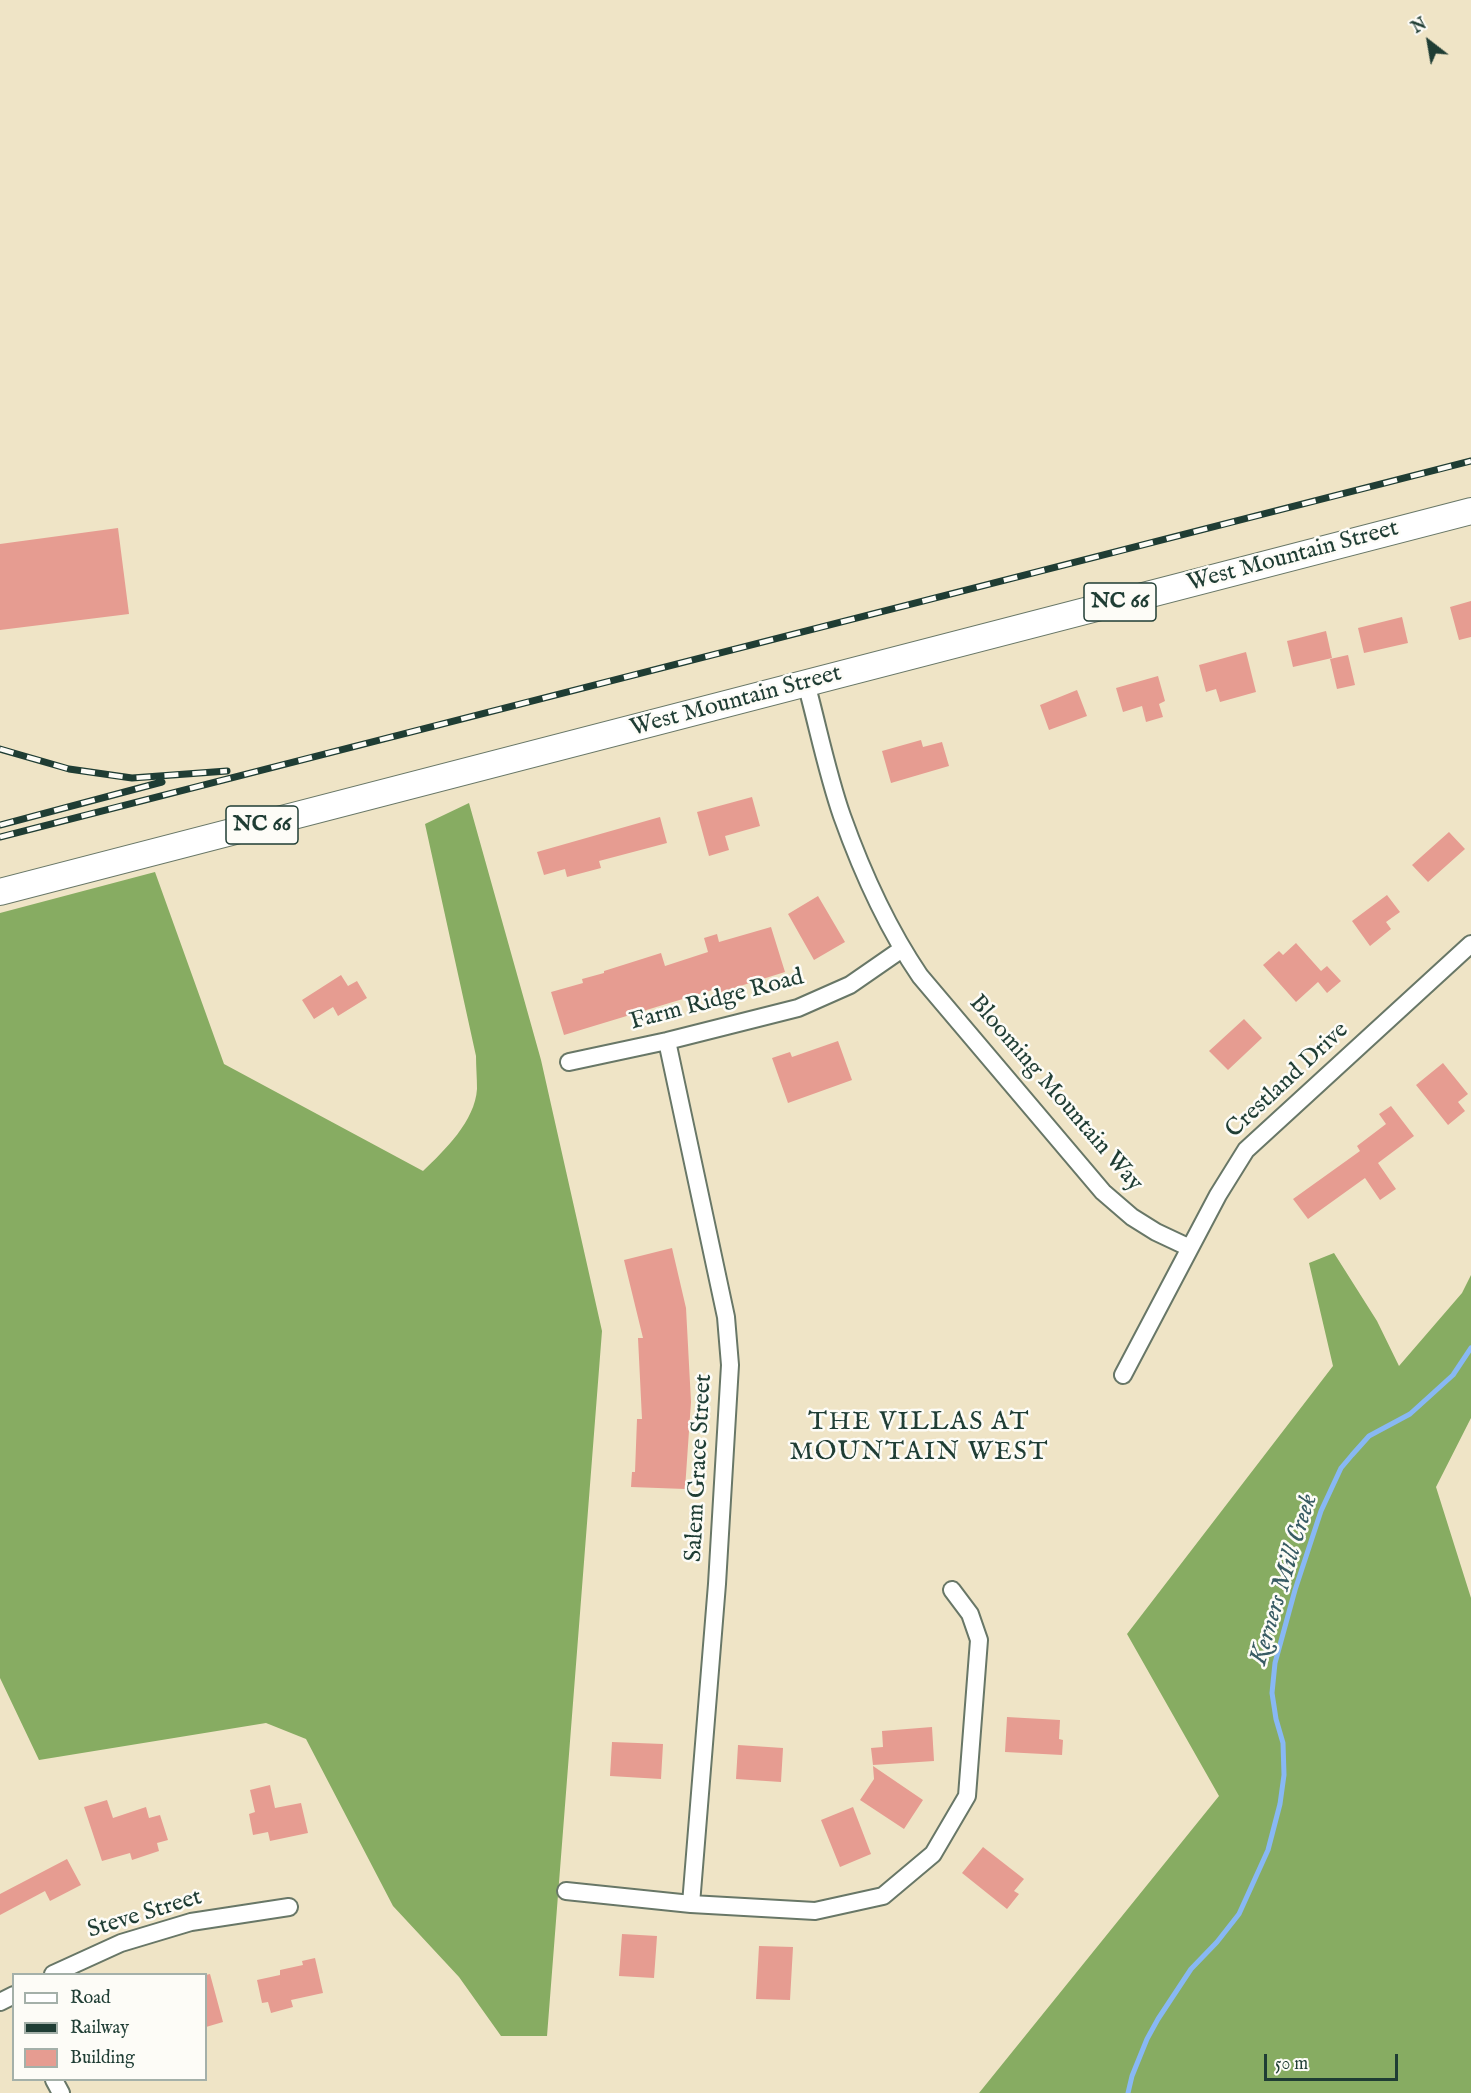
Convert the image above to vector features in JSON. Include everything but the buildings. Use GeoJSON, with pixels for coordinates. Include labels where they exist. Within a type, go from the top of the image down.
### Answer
{"type":"FeatureCollection","features":[{"type":"Feature","properties":{"kind":"main road","name":"West Mountain Street"},"geometry":{"type":"LineString","coordinates":[[0,892],[1471,511]]}},
{"type":"Feature","properties":{"kind":"street","name":"Blooming Mountain Way"},"geometry":{"type":"LineString","coordinates":[[806,684],[842,814],[876,901],[902,949],[920,976],[1103,1192],[1132,1217],[1190,1248]]}},
{"type":"Feature","properties":{"kind":"street","name":"Crestland Drive"},"geometry":{"type":"LineString","coordinates":[[1123,1376],[1233,1168],[1246,1150],[1471,944]]}},
{"type":"Feature","properties":{"kind":"street","name":"Farm Ridge Road"},"geometry":{"type":"LineString","coordinates":[[568,1062],[667,1041],[798,1008],[850,985],[902,949]]}},
{"type":"Feature","properties":{"kind":"street","name":"Salem Grace Street"},"geometry":{"type":"LineString","coordinates":[[667,1041],[726,1317],[730,1365],[717,1584],[691,1904]]}},
{"type":"Feature","properties":{"kind":"street"},"geometry":{"type":"LineString","coordinates":[[566,1891],[691,1904],[815,1911],[883,1896],[933,1854],[967,1796],[979,1640],[970,1614],[952,1590]]}},
{"type":"Feature","properties":{"kind":"street","name":"Steve Street"},"geometry":{"type":"LineString","coordinates":[[55,1973],[121,1943],[190,1922],[289,1907]]}},
{"type":"Feature","properties":{"kind":"green space"},"geometry":{"type":"Polygon","coordinates":[[[469,803],[541,1060],[602,1331],[547,2036],[501,2036],[459,1977],[393,1906],[306,1739],[266,1723],[39,1760],[0,1678],[0,913],[155,872],[224,1064],[423,1171],[458,1134],[471,1112],[477,1089],[476,1056],[425,824],[469,803]]]}},
{"type":"Feature","properties":{"kind":"green space"},"geometry":{"type":"Polygon","coordinates":[[[1334,1253],[1377,1321],[1399,1366],[1462,1293],[1471,1275],[1471,1418],[1436,1487],[1471,1598],[1471,2093],[979,2093],[1219,1796],[1127,1634],[1333,1366],[1309,1263],[1334,1253]]]}},
{"type":"Feature","properties":{"kind":"waterway","name":"Kerners Mill Creek"},"geometry":{"type":"LineString","coordinates":[[1128,2093],[1132,2076],[1158,2019],[1191,1969],[1217,1942],[1239,1914],[1268,1850],[1280,1804],[1284,1775],[1283,1743],[1272,1693],[1275,1663],[1295,1590],[1321,1511],[1341,1468],[1369,1436],[1410,1414],[1453,1375],[1471,1348]]}},
{"type":"Feature","properties":{"kind":"railway"},"geometry":{"type":"LineString","coordinates":[[0,837],[1471,461]]}},
{"type":"Feature","properties":{"kind":"railway"},"geometry":{"type":"LineString","coordinates":[[0,749],[69,769],[132,778],[227,771]]}},
{"type":"Feature","properties":{"kind":"railway"},"geometry":{"type":"LineString","coordinates":[[0,825],[162,782]]}},
{"type":"Feature","properties":{"kind":"district","name":"THE VILLAS AT MOUNTAIN WEST"},"geometry":{"type":"Point","coordinates":[919,1439]}}]}
